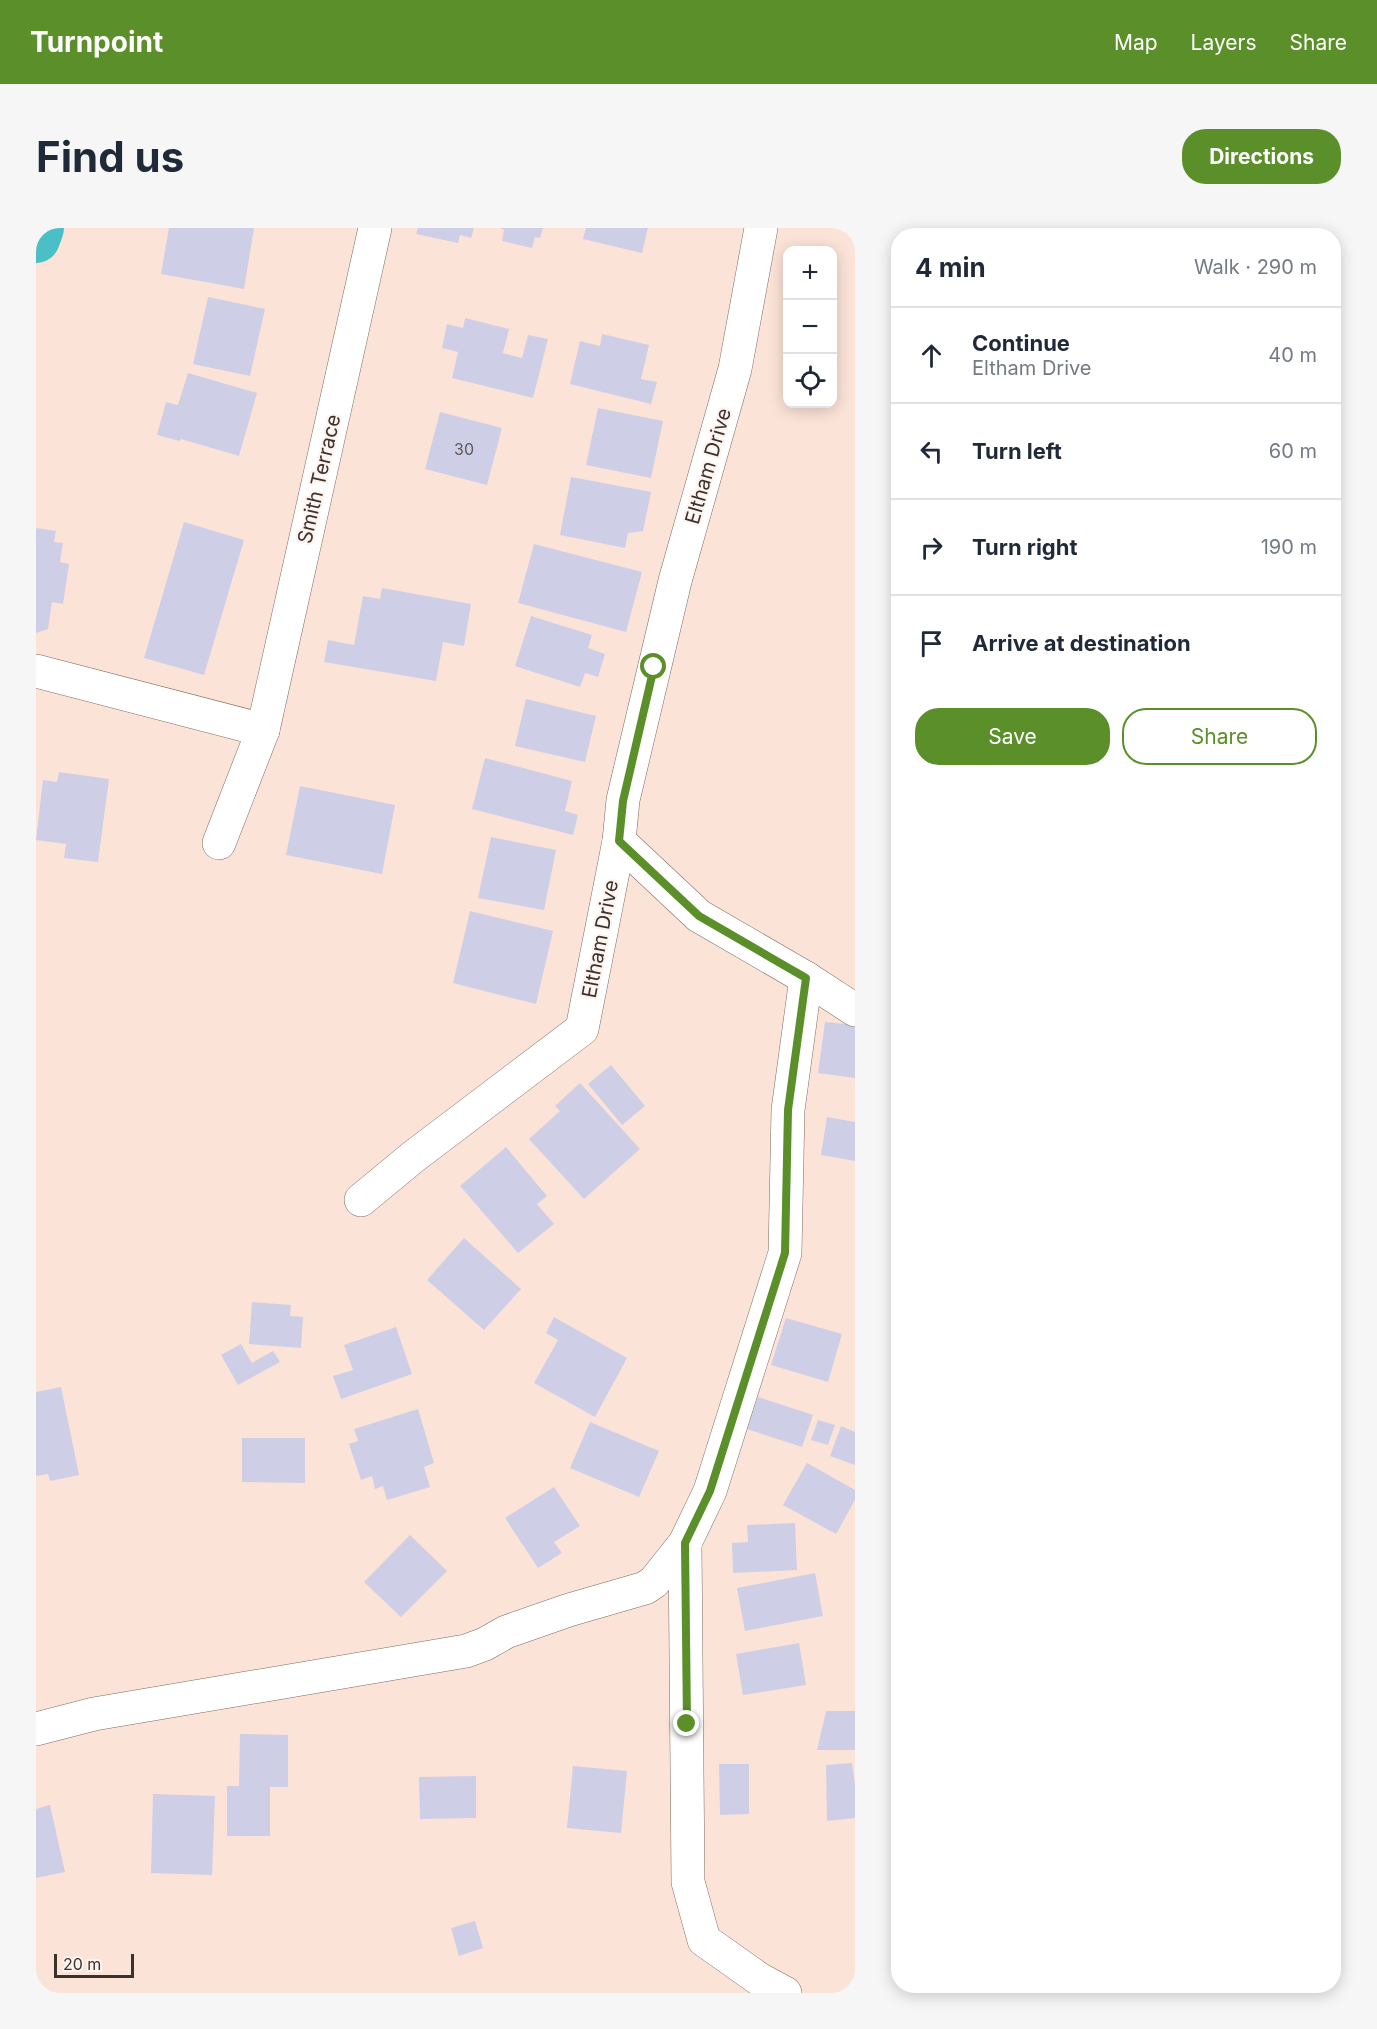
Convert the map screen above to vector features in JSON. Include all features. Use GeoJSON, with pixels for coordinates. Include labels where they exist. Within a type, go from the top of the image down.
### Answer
{"type":"FeatureCollection","features":[{"type":"Feature","properties":{"kind":"street","name":"Smith Terrace"},"geometry":{"type":"LineString","coordinates":[[219,843],[263,730],[375,228]]}},
{"type":"Feature","properties":{"kind":"street","name":"Eltham Drive"},"geometry":{"type":"LineString","coordinates":[[362,1200],[413,1157],[582,1029],[619,841],[623,801],[675,581],[735,369],[761,228]]}},
{"type":"Feature","properties":{"kind":"street"},"geometry":{"type":"LineString","coordinates":[[36,671],[263,730]]}},
{"type":"Feature","properties":{"kind":"street"},"geometry":{"type":"LineString","coordinates":[[619,841],[699,916],[806,978],[855,1010]]}},
{"type":"Feature","properties":{"kind":"street"},"geometry":{"type":"LineString","coordinates":[[36,1729],[94,1714],[466,1650],[485,1644],[506,1632],[569,1610],[645,1588],[654,1581],[685,1543],[710,1491],[785,1253],[788,1110],[806,978]]}},
{"type":"Feature","properties":{"kind":"street"},"geometry":{"type":"LineString","coordinates":[[685,1543],[688,1882],[704,1940],[759,1979],[785,1993]]}},
{"type":"Feature","properties":{"kind":"building"},"geometry":{"type":"Polygon","coordinates":[[[169,228],[254,228],[244,289],[161,274],[169,228]]]}},
{"type":"Feature","properties":{"kind":"building"},"geometry":{"type":"Polygon","coordinates":[[[418,228],[474,228],[471,238],[460,235],[458,243],[416,234],[418,228]]]}},
{"type":"Feature","properties":{"kind":"building"},"geometry":{"type":"Polygon","coordinates":[[[500,228],[543,228],[540,238],[535,237],[532,248],[502,241],[504,230],[500,228]]]}},
{"type":"Feature","properties":{"kind":"building"},"geometry":{"type":"Polygon","coordinates":[[[586,228],[648,228],[642,253],[583,239],[586,228]]]}},
{"type":"Feature","properties":{"kind":"building"},"geometry":{"type":"Polygon","coordinates":[[[208,297],[265,309],[250,376],[193,364],[208,297]]]}},
{"type":"Feature","properties":{"kind":"building"},"geometry":{"type":"Polygon","coordinates":[[[465,318],[509,329],[503,353],[522,358],[528,335],[548,339],[533,398],[452,378],[458,352],[442,348],[447,324],[463,328],[465,318]]]}},
{"type":"Feature","properties":{"kind":"building"},"geometry":{"type":"Polygon","coordinates":[[[602,334],[649,345],[641,379],[657,382],[651,404],[570,384],[580,341],[600,346],[602,334]]]}},
{"type":"Feature","properties":{"kind":"building"},"geometry":{"type":"Polygon","coordinates":[[[188,373],[257,393],[239,456],[181,439],[180,441],[157,435],[166,402],[178,405],[188,373]]]}},
{"type":"Feature","properties":{"kind":"building"},"geometry":{"type":"Polygon","coordinates":[[[598,408],[663,421],[651,478],[586,465],[598,408]]]}},
{"type":"Feature","properties":{"kind":"building"},"geometry":{"type":"Polygon","coordinates":[[[440,412],[502,428],[487,485],[425,469],[440,412]]]}},
{"type":"Feature","properties":{"kind":"building"},"geometry":{"type":"Polygon","coordinates":[[[571,477],[651,492],[643,531],[628,533],[625,548],[560,535],[571,477]]]}},
{"type":"Feature","properties":{"kind":"building"},"geometry":{"type":"Polygon","coordinates":[[[184,522],[244,540],[204,675],[144,658],[184,522]]]}},
{"type":"Feature","properties":{"kind":"building"},"geometry":{"type":"Polygon","coordinates":[[[36,528],[56,531],[54,542],[63,543],[60,562],[69,564],[63,604],[52,602],[48,629],[36,633],[36,528]]]}},
{"type":"Feature","properties":{"kind":"building"},"geometry":{"type":"Polygon","coordinates":[[[534,544],[642,572],[626,632],[518,603],[534,544]]]}},
{"type":"Feature","properties":{"kind":"building"},"geometry":{"type":"Polygon","coordinates":[[[382,588],[471,604],[464,646],[443,642],[436,681],[324,662],[328,640],[354,645],[363,596],[380,599],[382,588]]]}},
{"type":"Feature","properties":{"kind":"building"},"geometry":{"type":"Polygon","coordinates":[[[531,616],[592,635],[588,648],[605,654],[598,677],[585,673],[580,687],[515,666],[531,616]]]}},
{"type":"Feature","properties":{"kind":"building"},"geometry":{"type":"Polygon","coordinates":[[[526,699],[596,716],[585,762],[515,746],[526,699]]]}},
{"type":"Feature","properties":{"kind":"building"},"geometry":{"type":"Polygon","coordinates":[[[485,758],[572,781],[565,811],[578,815],[573,835],[472,809],[485,758]]]}},
{"type":"Feature","properties":{"kind":"building"},"geometry":{"type":"Polygon","coordinates":[[[59,772],[109,779],[98,862],[64,858],[66,844],[36,840],[43,780],[57,782],[59,772]]]}},
{"type":"Feature","properties":{"kind":"building"},"geometry":{"type":"Polygon","coordinates":[[[300,786],[395,805],[382,874],[286,855],[300,786]]]}},
{"type":"Feature","properties":{"kind":"building"},"geometry":{"type":"Polygon","coordinates":[[[491,837],[556,850],[544,910],[478,898],[491,837]]]}},
{"type":"Feature","properties":{"kind":"building"},"geometry":{"type":"Polygon","coordinates":[[[470,911],[553,931],[536,1004],[453,983],[470,911]]]}},
{"type":"Feature","properties":{"kind":"building"},"geometry":{"type":"Polygon","coordinates":[[[825,1022],[855,1025],[855,1078],[818,1073],[825,1022]]]}},
{"type":"Feature","properties":{"kind":"building"},"geometry":{"type":"Polygon","coordinates":[[[611,1065],[645,1106],[622,1125],[588,1084],[611,1065]]]}},
{"type":"Feature","properties":{"kind":"building"},"geometry":{"type":"Polygon","coordinates":[[[580,1083],[640,1149],[584,1199],[529,1139],[560,1111],[555,1106],[580,1083]]]}},
{"type":"Feature","properties":{"kind":"building"},"geometry":{"type":"Polygon","coordinates":[[[827,1117],[855,1122],[855,1161],[821,1155],[827,1117]]]}},
{"type":"Feature","properties":{"kind":"building"},"geometry":{"type":"Polygon","coordinates":[[[506,1147],[547,1196],[537,1204],[554,1224],[518,1253],[460,1186],[506,1147]]]}},
{"type":"Feature","properties":{"kind":"building"},"geometry":{"type":"Polygon","coordinates":[[[464,1238],[521,1289],[484,1330],[427,1280],[464,1238]]]}},
{"type":"Feature","properties":{"kind":"building"},"geometry":{"type":"Polygon","coordinates":[[[252,1302],[291,1305],[290,1316],[303,1317],[301,1348],[249,1344],[252,1302]]]}},
{"type":"Feature","properties":{"kind":"building"},"geometry":{"type":"Polygon","coordinates":[[[554,1317],[627,1358],[595,1417],[534,1383],[558,1340],[546,1333],[554,1317]]]}},
{"type":"Feature","properties":{"kind":"building"},"geometry":{"type":"Polygon","coordinates":[[[786,1318],[842,1334],[828,1382],[771,1365],[786,1318]]]}},
{"type":"Feature","properties":{"kind":"building"},"geometry":{"type":"Polygon","coordinates":[[[396,1327],[412,1374],[341,1399],[333,1376],[353,1370],[344,1345],[396,1327]]]}},
{"type":"Feature","properties":{"kind":"building"},"geometry":{"type":"Polygon","coordinates":[[[241,1344],[252,1363],[273,1351],[280,1362],[238,1385],[221,1355],[241,1344]]]}},
{"type":"Feature","properties":{"kind":"building"},"geometry":{"type":"Polygon","coordinates":[[[61,1387],[79,1475],[50,1481],[48,1474],[36,1476],[36,1392],[61,1387]]]}},
{"type":"Feature","properties":{"kind":"building"},"geometry":{"type":"Polygon","coordinates":[[[758,1397],[813,1415],[802,1447],[747,1429],[758,1397]]]}},
{"type":"Feature","properties":{"kind":"building"},"geometry":{"type":"Polygon","coordinates":[[[418,1409],[434,1463],[424,1467],[430,1487],[387,1500],[383,1486],[375,1489],[372,1476],[361,1480],[349,1444],[358,1441],[354,1429],[418,1409]]]}},
{"type":"Feature","properties":{"kind":"building"},"geometry":{"type":"Polygon","coordinates":[[[818,1420],[835,1425],[828,1445],[811,1440],[818,1420]]]}},
{"type":"Feature","properties":{"kind":"building"},"geometry":{"type":"Polygon","coordinates":[[[590,1422],[659,1451],[639,1497],[570,1468],[590,1422]]]}},
{"type":"Feature","properties":{"kind":"building"},"geometry":{"type":"Polygon","coordinates":[[[841,1426],[855,1432],[855,1465],[830,1456],[841,1426]]]}},
{"type":"Feature","properties":{"kind":"building"},"geometry":{"type":"Polygon","coordinates":[[[242,1438],[305,1438],[305,1483],[242,1482],[242,1438]]]}},
{"type":"Feature","properties":{"kind":"building"},"geometry":{"type":"Polygon","coordinates":[[[807,1463],[855,1490],[855,1500],[836,1534],[783,1505],[807,1463]]]}},
{"type":"Feature","properties":{"kind":"building"},"geometry":{"type":"Polygon","coordinates":[[[554,1487],[580,1526],[554,1542],[562,1553],[538,1568],[505,1518],[554,1487]]]}},
{"type":"Feature","properties":{"kind":"building"},"geometry":{"type":"Polygon","coordinates":[[[795,1523],[797,1570],[733,1573],[732,1543],[748,1542],[747,1525],[795,1523]]]}},
{"type":"Feature","properties":{"kind":"building"},"geometry":{"type":"Polygon","coordinates":[[[410,1535],[447,1571],[401,1617],[364,1582],[410,1535]]]}},
{"type":"Feature","properties":{"kind":"building"},"geometry":{"type":"Polygon","coordinates":[[[815,1573],[823,1616],[745,1631],[737,1588],[815,1573]]]}},
{"type":"Feature","properties":{"kind":"building"},"geometry":{"type":"Polygon","coordinates":[[[799,1643],[806,1685],[743,1695],[736,1654],[799,1643]]]}},
{"type":"Feature","properties":{"kind":"building"},"geometry":{"type":"Polygon","coordinates":[[[826,1711],[855,1711],[855,1750],[817,1750],[826,1711]]]}},
{"type":"Feature","properties":{"kind":"building"},"geometry":{"type":"Polygon","coordinates":[[[240,1734],[288,1735],[288,1787],[270,1787],[270,1836],[227,1836],[227,1786],[239,1786],[240,1734]]]}},
{"type":"Feature","properties":{"kind":"building"},"geometry":{"type":"Polygon","coordinates":[[[852,1763],[855,1818],[827,1821],[826,1765],[852,1763]]]}},
{"type":"Feature","properties":{"kind":"building"},"geometry":{"type":"Polygon","coordinates":[[[719,1764],[749,1764],[749,1814],[720,1815],[719,1764]]]}},
{"type":"Feature","properties":{"kind":"building"},"geometry":{"type":"Polygon","coordinates":[[[573,1766],[627,1771],[621,1833],[567,1828],[573,1766]]]}},
{"type":"Feature","properties":{"kind":"building"},"geometry":{"type":"Polygon","coordinates":[[[476,1776],[476,1818],[420,1819],[419,1777],[476,1776]]]}},
{"type":"Feature","properties":{"kind":"building"},"geometry":{"type":"Polygon","coordinates":[[[153,1794],[215,1796],[212,1875],[151,1873],[153,1794]]]}},
{"type":"Feature","properties":{"kind":"building"},"geometry":{"type":"Polygon","coordinates":[[[50,1805],[65,1872],[36,1878],[36,1809],[50,1805]]]}},
{"type":"Feature","properties":{"kind":"building"},"geometry":{"type":"Polygon","coordinates":[[[475,1921],[483,1948],[459,1956],[451,1928],[475,1921]]]}},
{"type":"Feature","properties":{"kind":"waterway"},"geometry":{"type":"LineString","coordinates":[[36,239],[40,228]]}},
{"type":"Feature","properties":{"kind":"route"},"geometry":{"type":"LineString","coordinates":[[654,667],[623,801],[619,841],[699,916],[806,978],[788,1110],[785,1253],[710,1491],[685,1543],[687,1724]]}}]}
